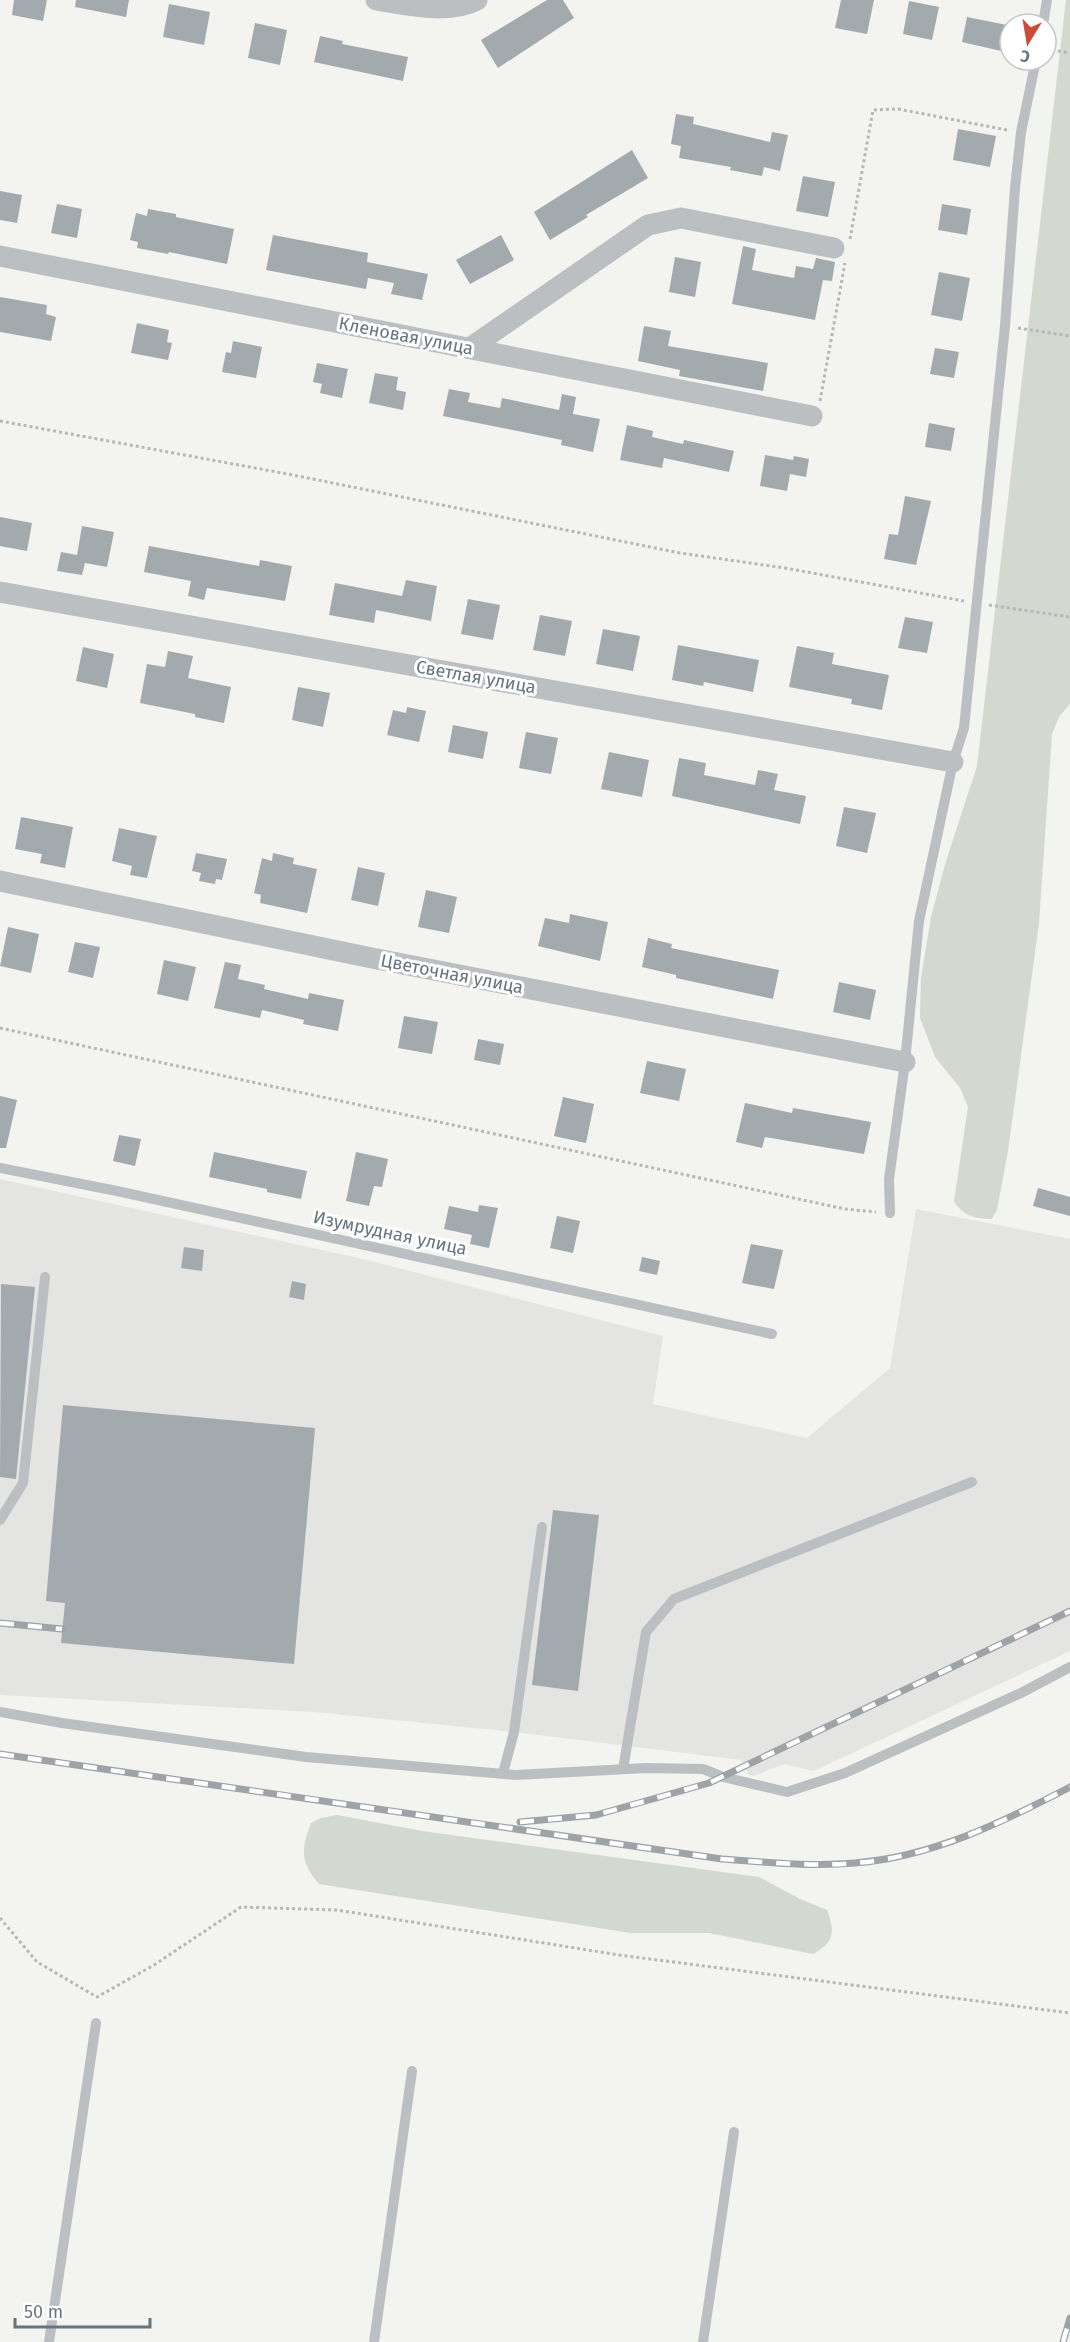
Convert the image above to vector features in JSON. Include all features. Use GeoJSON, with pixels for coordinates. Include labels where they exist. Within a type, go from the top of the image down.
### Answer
{"type":"FeatureCollection","features":[{"type":"Feature","properties":{"kind":"street"},"geometry":{"type":"LineString","coordinates":[[376,0],[429,8],[470,4],[477,0]]}},
{"type":"Feature","properties":{"kind":"street"},"geometry":{"type":"LineString","coordinates":[[470,348],[648,225],[681,218],[834,248]]}},
{"type":"Feature","properties":{"kind":"street","name":"Кленовая улица"},"geometry":{"type":"LineString","coordinates":[[0,256],[812,416]]}},
{"type":"Feature","properties":{"kind":"street","name":"Светлая улица"},"geometry":{"type":"LineString","coordinates":[[0,592],[953,762]]}},
{"type":"Feature","properties":{"kind":"street","name":"Цветочная улица"},"geometry":{"type":"LineString","coordinates":[[0,881],[367,957],[905,1062]]}},
{"type":"Feature","properties":{"kind":"lane"},"geometry":{"type":"LineString","coordinates":[[890,1213],[889,1179],[905,1062],[919,921],[953,762],[964,728],[1005,327],[1015,188],[1021,132],[1034,72]]}},
{"type":"Feature","properties":{"kind":"lane","name":"Изумрудная улица"},"geometry":{"type":"LineString","coordinates":[[0,1168],[128,1193],[772,1334]]}},
{"type":"Feature","properties":{"kind":"lane"},"geometry":{"type":"LineString","coordinates":[[0,1520],[22,1483],[45,1277]]}},
{"type":"Feature","properties":{"kind":"lane"},"geometry":{"type":"LineString","coordinates":[[622,1769],[646,1632],[674,1599],[972,1482]]}},
{"type":"Feature","properties":{"kind":"lane"},"geometry":{"type":"LineString","coordinates":[[503,1773],[514,1732],[542,1527]]}},
{"type":"Feature","properties":{"kind":"lane"},"geometry":{"type":"LineString","coordinates":[[0,1712],[62,1723],[306,1756],[503,1773],[703,1769],[723,1777],[787,1792],[845,1773],[1022,1693],[1070,1667]]}},
{"type":"Feature","properties":{"kind":"lane"},"geometry":{"type":"LineString","coordinates":[[49,2342],[96,2023]]}},
{"type":"Feature","properties":{"kind":"lane"},"geometry":{"type":"LineString","coordinates":[[374,2342],[412,2071]]}},
{"type":"Feature","properties":{"kind":"lane"},"geometry":{"type":"LineString","coordinates":[[703,2342],[735,2132]]}},
{"type":"Feature","properties":{"kind":"path"},"geometry":{"type":"LineString","coordinates":[[873,111],[898,109],[1021,132]]}},
{"type":"Feature","properties":{"kind":"path"},"geometry":{"type":"LineString","coordinates":[[1005,327],[1070,336]]}},
{"type":"Feature","properties":{"kind":"path"},"geometry":{"type":"LineString","coordinates":[[0,421],[292,475],[680,553],[785,568],[1070,617]]}},
{"type":"Feature","properties":{"kind":"path"},"geometry":{"type":"LineString","coordinates":[[0,1028],[833,1206],[890,1213]]}},
{"type":"Feature","properties":{"kind":"path"},"geometry":{"type":"LineString","coordinates":[[0,1918],[37,1962],[97,1997],[154,1965],[241,1907],[337,1910],[619,1955],[1070,2013]]}},
{"type":"Feature","properties":{"kind":"shaded area"},"geometry":{"type":"Polygon","coordinates":[[[1066,0],[1070,0],[1070,704],[1059,717],[1052,734],[1039,923],[1008,1151],[997,1210],[992,1219],[986,1219],[965,1213],[954,1201],[968,1107],[960,1088],[935,1057],[920,1018],[921,978],[931,917],[946,861],[977,766],[1066,0]]]}},
{"type":"Feature","properties":{"kind":"shaded area"},"geometry":{"type":"Polygon","coordinates":[[[0,1179],[367,1260],[663,1336],[653,1404],[807,1438],[890,1368],[916,1209],[1070,1239],[1070,1651],[814,1771],[784,1764],[754,1776],[749,1775],[741,1760],[514,1732],[315,1712],[0,1695],[0,1179]]]}},
{"type":"Feature","properties":{"kind":"shaded area"},"geometry":{"type":"Polygon","coordinates":[[[337,1815],[422,1831],[759,1877],[800,1899],[827,1910],[831,1936],[826,1945],[813,1954],[709,1933],[631,1933],[319,1884],[305,1862],[305,1840],[311,1823],[321,1818],[337,1815]]]}},
{"type":"Feature","properties":{"kind":"building"},"geometry":{"type":"Polygon","coordinates":[[[14,0],[47,0],[43,21],[12,15],[14,0]]]}},
{"type":"Feature","properties":{"kind":"building"},"geometry":{"type":"Polygon","coordinates":[[[76,0],[129,0],[126,17],[75,7],[76,0]]]}},
{"type":"Feature","properties":{"kind":"building"},"geometry":{"type":"Polygon","coordinates":[[[547,0],[563,0],[574,18],[498,68],[481,40],[547,0]]]}},
{"type":"Feature","properties":{"kind":"building"},"geometry":{"type":"Polygon","coordinates":[[[841,0],[874,0],[867,34],[835,28],[841,0]]]}},
{"type":"Feature","properties":{"kind":"building"},"geometry":{"type":"Polygon","coordinates":[[[909,1],[939,7],[932,40],[903,34],[909,1]]]}},
{"type":"Feature","properties":{"kind":"building"},"geometry":{"type":"Polygon","coordinates":[[[169,4],[210,12],[204,45],[163,37],[169,4]]]}},
{"type":"Feature","properties":{"kind":"building"},"geometry":{"type":"Polygon","coordinates":[[[967,17],[998,23],[998,50],[962,42],[967,17]]]}},
{"type":"Feature","properties":{"kind":"building"},"geometry":{"type":"Polygon","coordinates":[[[255,23],[287,30],[280,65],[248,58],[255,23]]]}},
{"type":"Feature","properties":{"kind":"building"},"geometry":{"type":"Polygon","coordinates":[[[320,36],[343,41],[342,44],[408,57],[403,81],[314,62],[320,36]]]}},
{"type":"Feature","properties":{"kind":"building"},"geometry":{"type":"Polygon","coordinates":[[[676,114],[694,117],[693,124],[770,142],[772,132],[788,135],[780,171],[764,167],[762,176],[730,170],[731,167],[679,158],[681,146],[671,144],[676,114]]]}},
{"type":"Feature","properties":{"kind":"building"},"geometry":{"type":"Polygon","coordinates":[[[958,129],[996,136],[990,167],[953,160],[958,129]]]}},
{"type":"Feature","properties":{"kind":"building"},"geometry":{"type":"Polygon","coordinates":[[[632,150],[648,178],[586,215],[588,217],[550,240],[534,212],[632,150]]]}},
{"type":"Feature","properties":{"kind":"building"},"geometry":{"type":"Polygon","coordinates":[[[803,176],[835,182],[828,217],[796,211],[803,176]]]}},
{"type":"Feature","properties":{"kind":"building"},"geometry":{"type":"Polygon","coordinates":[[[0,191],[22,195],[17,223],[0,220],[0,191]]]}},
{"type":"Feature","properties":{"kind":"building"},"geometry":{"type":"Polygon","coordinates":[[[57,204],[82,209],[77,238],[51,233],[57,204]]]}},
{"type":"Feature","properties":{"kind":"building"},"geometry":{"type":"Polygon","coordinates":[[[942,204],[971,209],[967,235],[938,230],[942,204]]]}},
{"type":"Feature","properties":{"kind":"building"},"geometry":{"type":"Polygon","coordinates":[[[148,209],[234,229],[227,264],[137,248],[138,242],[130,240],[136,213],[147,216],[148,209]]]}},
{"type":"Feature","properties":{"kind":"building"},"geometry":{"type":"Polygon","coordinates":[[[273,235],[368,253],[367,262],[428,274],[422,300],[391,294],[394,283],[368,278],[366,289],[266,270],[273,235]]]}},
{"type":"Feature","properties":{"kind":"building"},"geometry":{"type":"Polygon","coordinates":[[[501,235],[514,260],[470,284],[456,260],[501,235]]]}},
{"type":"Feature","properties":{"kind":"building"},"geometry":{"type":"Polygon","coordinates":[[[743,246],[756,249],[752,270],[794,278],[796,266],[813,269],[816,258],[835,262],[832,281],[823,280],[815,320],[732,304],[743,246]]]}},
{"type":"Feature","properties":{"kind":"building"},"geometry":{"type":"Polygon","coordinates":[[[675,257],[701,262],[695,297],[669,292],[675,257]]]}},
{"type":"Feature","properties":{"kind":"building"},"geometry":{"type":"Polygon","coordinates":[[[939,272],[970,278],[962,321],[931,315],[939,272]]]}},
{"type":"Feature","properties":{"kind":"building"},"geometry":{"type":"Polygon","coordinates":[[[0,297],[47,305],[46,314],[56,317],[51,341],[0,332],[0,297]]]}},
{"type":"Feature","properties":{"kind":"building"},"geometry":{"type":"Polygon","coordinates":[[[137,323],[169,330],[167,342],[172,343],[168,360],[131,353],[137,323]]]}},
{"type":"Feature","properties":{"kind":"building"},"geometry":{"type":"Polygon","coordinates":[[[644,326],[671,331],[668,346],[768,363],[763,391],[679,376],[680,370],[638,361],[644,326]]]}},
{"type":"Feature","properties":{"kind":"building"},"geometry":{"type":"Polygon","coordinates":[[[233,341],[262,347],[256,378],[222,372],[226,352],[231,353],[233,341]]]}},
{"type":"Feature","properties":{"kind":"building"},"geometry":{"type":"Polygon","coordinates":[[[935,348],[959,352],[954,378],[930,374],[935,348]]]}},
{"type":"Feature","properties":{"kind":"building"},"geometry":{"type":"Polygon","coordinates":[[[317,363],[348,369],[342,398],[320,393],[322,384],[313,382],[317,363]]]}},
{"type":"Feature","properties":{"kind":"building"},"geometry":{"type":"Polygon","coordinates":[[[375,373],[398,377],[396,390],[406,392],[403,410],[369,403],[375,373]]]}},
{"type":"Feature","properties":{"kind":"building"},"geometry":{"type":"Polygon","coordinates":[[[449,389],[470,393],[468,402],[500,408],[502,398],[559,410],[562,394],[576,397],[573,414],[600,419],[593,452],[561,445],[562,440],[443,416],[449,389]]]}},
{"type":"Feature","properties":{"kind":"building"},"geometry":{"type":"Polygon","coordinates":[[[929,423],[955,428],[951,451],[925,447],[929,423]]]}},
{"type":"Feature","properties":{"kind":"building"},"geometry":{"type":"Polygon","coordinates":[[[627,425],[653,431],[652,437],[683,444],[684,440],[734,451],[729,472],[664,458],[662,468],[620,460],[627,425]]]}},
{"type":"Feature","properties":{"kind":"building"},"geometry":{"type":"Polygon","coordinates":[[[765,455],[793,460],[794,456],[809,459],[806,477],[790,474],[787,491],[760,486],[765,455]]]}},
{"type":"Feature","properties":{"kind":"building"},"geometry":{"type":"Polygon","coordinates":[[[905,496],[931,501],[916,565],[884,559],[889,534],[898,535],[905,496]]]}},
{"type":"Feature","properties":{"kind":"building"},"geometry":{"type":"Polygon","coordinates":[[[0,517],[32,523],[27,551],[0,546],[0,517]]]}},
{"type":"Feature","properties":{"kind":"building"},"geometry":{"type":"Polygon","coordinates":[[[82,526],[114,532],[107,567],[85,563],[82,575],[57,571],[61,552],[77,555],[82,526]]]}},
{"type":"Feature","properties":{"kind":"building"},"geometry":{"type":"Polygon","coordinates":[[[149,546],[259,566],[260,560],[292,566],[285,601],[207,588],[204,600],[188,596],[191,581],[144,572],[149,546]]]}},
{"type":"Feature","properties":{"kind":"building"},"geometry":{"type":"Polygon","coordinates":[[[406,580],[437,586],[431,621],[376,610],[374,623],[329,615],[335,583],[402,596],[406,580]]]}},
{"type":"Feature","properties":{"kind":"building"},"geometry":{"type":"Polygon","coordinates":[[[468,599],[500,605],[493,640],[461,634],[468,599]]]}},
{"type":"Feature","properties":{"kind":"building"},"geometry":{"type":"Polygon","coordinates":[[[540,615],[572,621],[565,656],[533,650],[540,615]]]}},
{"type":"Feature","properties":{"kind":"building"},"geometry":{"type":"Polygon","coordinates":[[[905,617],[933,622],[927,653],[898,648],[905,617]]]}},
{"type":"Feature","properties":{"kind":"building"},"geometry":{"type":"Polygon","coordinates":[[[603,629],[640,636],[633,671],[596,664],[603,629]]]}},
{"type":"Feature","properties":{"kind":"building"},"geometry":{"type":"Polygon","coordinates":[[[678,645],[759,660],[753,692],[704,682],[703,686],[672,680],[678,645]]]}},
{"type":"Feature","properties":{"kind":"building"},"geometry":{"type":"Polygon","coordinates":[[[797,646],[834,653],[832,664],[889,675],[882,710],[851,704],[852,699],[789,687],[797,646]]]}},
{"type":"Feature","properties":{"kind":"building"},"geometry":{"type":"Polygon","coordinates":[[[83,647],[114,654],[107,688],[76,681],[83,647]]]}},
{"type":"Feature","properties":{"kind":"building"},"geometry":{"type":"Polygon","coordinates":[[[168,651],[193,656],[188,678],[231,687],[224,723],[195,717],[195,714],[140,703],[147,664],[165,667],[168,651]]]}},
{"type":"Feature","properties":{"kind":"building"},"geometry":{"type":"Polygon","coordinates":[[[298,687],[330,693],[323,727],[292,720],[298,687]]]}},
{"type":"Feature","properties":{"kind":"building"},"geometry":{"type":"Polygon","coordinates":[[[407,707],[426,711],[419,742],[387,735],[393,710],[406,713],[407,707]]]}},
{"type":"Feature","properties":{"kind":"building"},"geometry":{"type":"Polygon","coordinates":[[[453,725],[488,732],[483,759],[448,752],[453,725]]]}},
{"type":"Feature","properties":{"kind":"building"},"geometry":{"type":"Polygon","coordinates":[[[526,732],[558,738],[551,774],[519,768],[526,732]]]}},
{"type":"Feature","properties":{"kind":"building"},"geometry":{"type":"Polygon","coordinates":[[[609,752],[649,760],[642,797],[601,789],[609,752]]]}},
{"type":"Feature","properties":{"kind":"building"},"geometry":{"type":"Polygon","coordinates":[[[679,758],[706,763],[704,775],[755,785],[758,770],[778,774],[774,790],[806,796],[800,824],[672,796],[679,758]]]}},
{"type":"Feature","properties":{"kind":"building"},"geometry":{"type":"Polygon","coordinates":[[[844,807],[876,813],[867,853],[836,846],[844,807]]]}},
{"type":"Feature","properties":{"kind":"building"},"geometry":{"type":"Polygon","coordinates":[[[21,817],[73,827],[65,868],[40,863],[42,854],[15,849],[21,817]]]}},
{"type":"Feature","properties":{"kind":"building"},"geometry":{"type":"Polygon","coordinates":[[[119,828],[157,836],[147,878],[130,875],[132,866],[112,861],[119,828]]]}},
{"type":"Feature","properties":{"kind":"building"},"geometry":{"type":"Polygon","coordinates":[[[196,853],[227,859],[222,880],[216,879],[215,884],[199,881],[201,873],[192,871],[196,853]]]}},
{"type":"Feature","properties":{"kind":"building"},"geometry":{"type":"Polygon","coordinates":[[[273,853],[294,858],[293,864],[317,869],[307,913],[260,903],[261,895],[254,893],[262,858],[272,861],[273,853]]]}},
{"type":"Feature","properties":{"kind":"building"},"geometry":{"type":"Polygon","coordinates":[[[358,867],[385,873],[378,906],[351,900],[358,867]]]}},
{"type":"Feature","properties":{"kind":"building"},"geometry":{"type":"Polygon","coordinates":[[[426,890],[457,897],[449,933],[418,927],[426,890]]]}},
{"type":"Feature","properties":{"kind":"building"},"geometry":{"type":"Polygon","coordinates":[[[570,914],[608,922],[600,961],[538,946],[545,918],[569,923],[570,914]]]}},
{"type":"Feature","properties":{"kind":"building"},"geometry":{"type":"Polygon","coordinates":[[[8,927],[39,934],[31,973],[0,966],[8,927]]]}},
{"type":"Feature","properties":{"kind":"building"},"geometry":{"type":"Polygon","coordinates":[[[648,938],[672,944],[671,948],[779,970],[773,999],[676,978],[676,975],[642,967],[648,938]]]}},
{"type":"Feature","properties":{"kind":"building"},"geometry":{"type":"Polygon","coordinates":[[[75,942],[100,947],[93,978],[68,972],[75,942]]]}},
{"type":"Feature","properties":{"kind":"building"},"geometry":{"type":"Polygon","coordinates":[[[164,960],[196,967],[188,1001],[157,994],[164,960]]]}},
{"type":"Feature","properties":{"kind":"building"},"geometry":{"type":"Polygon","coordinates":[[[225,962],[241,965],[238,979],[265,985],[264,989],[308,999],[309,993],[344,1000],[338,1031],[303,1024],[304,1020],[262,1010],[260,1018],[214,1008],[225,962]]]}},
{"type":"Feature","properties":{"kind":"building"},"geometry":{"type":"Polygon","coordinates":[[[839,982],[876,990],[870,1020],[833,1012],[839,982]]]}},
{"type":"Feature","properties":{"kind":"building"},"geometry":{"type":"Polygon","coordinates":[[[404,1016],[438,1022],[432,1054],[398,1048],[404,1016]]]}},
{"type":"Feature","properties":{"kind":"building"},"geometry":{"type":"Polygon","coordinates":[[[478,1039],[504,1044],[500,1065],[474,1060],[478,1039]]]}},
{"type":"Feature","properties":{"kind":"building"},"geometry":{"type":"Polygon","coordinates":[[[647,1061],[686,1069],[679,1101],[640,1093],[647,1061]]]}},
{"type":"Feature","properties":{"kind":"building"},"geometry":{"type":"Polygon","coordinates":[[[0,1096],[17,1100],[6,1148],[0,1148],[0,1096]]]}},
{"type":"Feature","properties":{"kind":"building"},"geometry":{"type":"Polygon","coordinates":[[[563,1097],[594,1104],[586,1143],[554,1136],[563,1097]]]}},
{"type":"Feature","properties":{"kind":"building"},"geometry":{"type":"Polygon","coordinates":[[[745,1103],[792,1113],[793,1108],[871,1122],[864,1154],[765,1137],[762,1148],[736,1142],[745,1103]]]}},
{"type":"Feature","properties":{"kind":"building"},"geometry":{"type":"Polygon","coordinates":[[[119,1135],[141,1139],[135,1166],[113,1161],[119,1135]]]}},
{"type":"Feature","properties":{"kind":"building"},"geometry":{"type":"Polygon","coordinates":[[[214,1152],[307,1171],[301,1199],[267,1192],[267,1189],[209,1177],[214,1152]]]}},
{"type":"Feature","properties":{"kind":"building"},"geometry":{"type":"Polygon","coordinates":[[[356,1152],[388,1159],[382,1187],[374,1186],[369,1206],[346,1201],[356,1152]]]}},
{"type":"Feature","properties":{"kind":"building"},"geometry":{"type":"Polygon","coordinates":[[[1038,1188],[1070,1197],[1070,1216],[1033,1206],[1038,1188]]]}},
{"type":"Feature","properties":{"kind":"building"},"geometry":{"type":"Polygon","coordinates":[[[479,1205],[498,1208],[489,1248],[470,1244],[472,1235],[444,1229],[449,1206],[478,1212],[479,1205]]]}},
{"type":"Feature","properties":{"kind":"building"},"geometry":{"type":"Polygon","coordinates":[[[557,1216],[580,1221],[573,1253],[550,1248],[557,1216]]]}},
{"type":"Feature","properties":{"kind":"building"},"geometry":{"type":"Polygon","coordinates":[[[751,1244],[783,1250],[774,1289],[742,1283],[751,1244]]]}},
{"type":"Feature","properties":{"kind":"building"},"geometry":{"type":"Polygon","coordinates":[[[184,1247],[204,1250],[202,1271],[181,1268],[184,1247]]]}},
{"type":"Feature","properties":{"kind":"building"},"geometry":{"type":"Polygon","coordinates":[[[642,1257],[660,1261],[657,1275],[639,1271],[642,1257]]]}},
{"type":"Feature","properties":{"kind":"building"},"geometry":{"type":"Polygon","coordinates":[[[292,1281],[306,1284],[304,1300],[289,1297],[292,1281]]]}},
{"type":"Feature","properties":{"kind":"building"},"geometry":{"type":"Polygon","coordinates":[[[1,1284],[35,1287],[16,1479],[0,1477],[1,1284]]]}},
{"type":"Feature","properties":{"kind":"building"},"geometry":{"type":"Polygon","coordinates":[[[63,1405],[315,1428],[294,1664],[61,1643],[65,1603],[46,1601],[63,1405]]]}},
{"type":"Feature","properties":{"kind":"building"},"geometry":{"type":"Polygon","coordinates":[[[553,1510],[599,1515],[578,1691],[532,1685],[553,1510]]]}},
{"type":"Feature","properties":{"kind":"railway"},"geometry":{"type":"LineString","coordinates":[[520,1822],[596,1815],[709,1783],[1070,1611]]}},
{"type":"Feature","properties":{"kind":"railway"},"geometry":{"type":"LineString","coordinates":[[0,1623],[62,1629]]}},
{"type":"Feature","properties":{"kind":"railway"},"geometry":{"type":"LineString","coordinates":[[0,1754],[722,1859],[772,1863],[855,1863],[912,1854],[993,1825],[1070,1787]]}},
{"type":"Feature","properties":{"kind":"railway"},"geometry":{"type":"LineString","coordinates":[[1063,2342],[1070,2318]]}}]}
